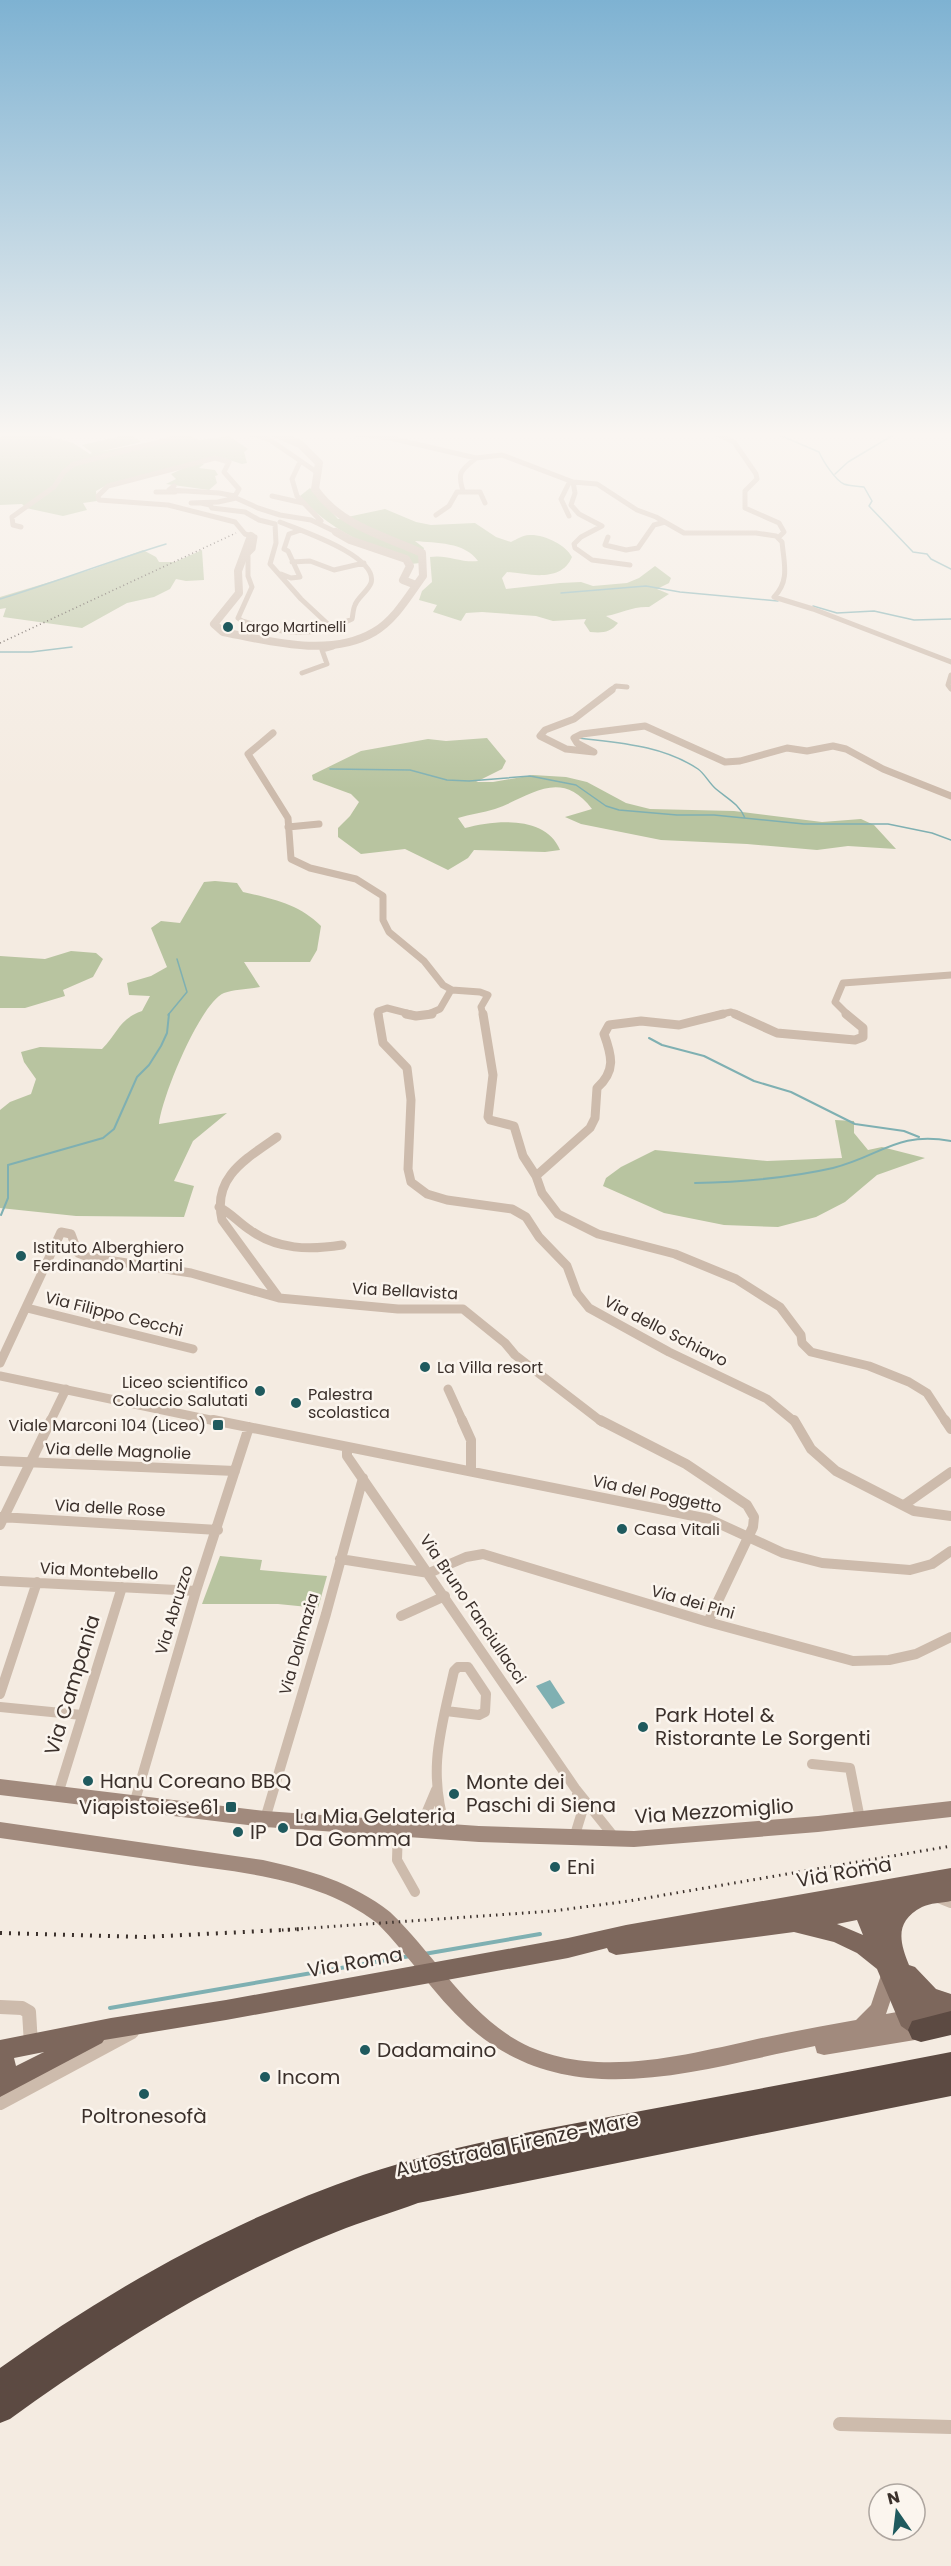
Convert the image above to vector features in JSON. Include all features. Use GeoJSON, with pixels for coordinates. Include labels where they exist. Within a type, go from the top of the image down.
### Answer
{"type":"FeatureCollection","features":[{"type":"Feature","properties":{"kind":"highway"},"geometry":{"type":"LineString","coordinates":[[917,2022],[951,2024]]}},
{"type":"Feature","properties":{"kind":"highway","name":"Autostrada Firenze-Mare"},"geometry":{"type":"LineString","coordinates":[[0,2385],[51,2347],[141,2292],[242,2238],[341,2197],[412,2174],[525,2146],[951,2065]]}},
{"type":"Feature","properties":{"kind":"highway","name":"Autostrada Firenze-Mare"},"geometry":{"type":"LineString","coordinates":[[0,2409],[58,2366],[152,2308],[252,2255],[333,2220],[418,2190],[951,2083]]}},
{"type":"Feature","properties":{"kind":"highway"},"geometry":{"type":"LineString","coordinates":[[908,2092],[951,2088]]}},
{"type":"Feature","properties":{"kind":"main road","name":"Via Mezzomiglio"},"geometry":{"type":"LineString","coordinates":[[0,1787],[265,1819],[616,1839],[658,1839],[951,1809]]}},
{"type":"Feature","properties":{"kind":"main road"},"geometry":{"type":"LineString","coordinates":[[0,1830],[263,1868],[326,1884],[348,1893],[371,1908],[393,1927],[464,2009],[486,2030],[507,2046],[558,2067],[613,2073],[712,2059],[859,2030],[917,2022]]}},
{"type":"Feature","properties":{"kind":"main road","name":"Via Roma"},"geometry":{"type":"LineString","coordinates":[[568,1948],[681,1938],[786,1924],[867,1903],[951,1877]]}},
{"type":"Feature","properties":{"kind":"main road"},"geometry":{"type":"LineString","coordinates":[[859,2030],[871,2021],[879,2010],[891,1963],[889,1935],[894,1920],[906,1907],[939,1898]]}},
{"type":"Feature","properties":{"kind":"main road","name":"Via Roma"},"geometry":{"type":"LineString","coordinates":[[0,2052],[111,2028],[226,2010],[568,1948],[626,1934],[867,1903],[939,1898]]}},
{"type":"Feature","properties":{"kind":"main road"},"geometry":{"type":"LineString","coordinates":[[867,1903],[917,2022]]}},
{"type":"Feature","properties":{"kind":"main road"},"geometry":{"type":"LineString","coordinates":[[786,1924],[815,1927],[848,1936],[909,1976],[929,1995],[951,2004]]}},
{"type":"Feature","properties":{"kind":"main road"},"geometry":{"type":"LineString","coordinates":[[712,2059],[774,2054],[917,2022],[951,2010]]}},
{"type":"Feature","properties":{"kind":"main road"},"geometry":{"type":"LineString","coordinates":[[4,2084],[111,2028]]}},
{"type":"Feature","properties":{"kind":"main road"},"geometry":{"type":"LineString","coordinates":[[0,2052],[5,2062],[4,2084]]}},
{"type":"Feature","properties":{"kind":"street"},"geometry":{"type":"LineString","coordinates":[[226,621],[239,593],[238,572],[246,551]]}},
{"type":"Feature","properties":{"kind":"street"},"geometry":{"type":"LineString","coordinates":[[251,551],[248,554],[248,576],[252,587],[238,618],[263,628],[289,633],[324,631],[330,626],[340,625],[352,619],[356,605],[370,583],[371,574],[364,563],[347,551]]}},
{"type":"Feature","properties":{"kind":"street"},"geometry":{"type":"LineString","coordinates":[[274,551],[270,564],[330,626]]}},
{"type":"Feature","properties":{"kind":"street"},"geometry":{"type":"LineString","coordinates":[[279,573],[291,578],[300,577],[285,551]]}},
{"type":"Feature","properties":{"kind":"street"},"geometry":{"type":"LineString","coordinates":[[382,551],[406,559],[410,566],[403,580],[416,585]]}},
{"type":"Feature","properties":{"kind":"street"},"geometry":{"type":"LineString","coordinates":[[255,638],[226,621],[214,624],[219,630],[255,638],[308,645],[339,644],[376,631],[423,576],[422,553],[416,551]]}},
{"type":"Feature","properties":{"kind":"street"},"geometry":{"type":"LineString","coordinates":[[578,551],[592,560],[630,565]]}},
{"type":"Feature","properties":{"kind":"street"},"geometry":{"type":"LineString","coordinates":[[783,551],[785,579],[783,588],[774,597],[810,608],[869,634],[889,638],[951,662]]}},
{"type":"Feature","properties":{"kind":"street"},"geometry":{"type":"LineString","coordinates":[[292,562],[310,561],[334,570],[364,563]]}},
{"type":"Feature","properties":{"kind":"street"},"geometry":{"type":"LineString","coordinates":[[291,578],[297,587],[299,596]]}},
{"type":"Feature","properties":{"kind":"street"},"geometry":{"type":"LineString","coordinates":[[302,673],[328,664],[322,649],[337,647],[339,644]]}},
{"type":"Feature","properties":{"kind":"street"},"geometry":{"type":"LineString","coordinates":[[951,675],[948,685],[951,689]]}},
{"type":"Feature","properties":{"kind":"street"},"geometry":{"type":"LineString","coordinates":[[627,687],[616,687],[574,719],[545,730],[540,736],[545,741],[580,753],[587,753],[594,752],[577,743],[574,738],[582,734],[645,726],[725,762],[740,761],[787,748],[807,751],[833,746],[846,748],[883,769],[951,796]]}},
{"type":"Feature","properties":{"kind":"street"},"geometry":{"type":"LineString","coordinates":[[273,733],[248,754],[288,818],[291,859],[300,866],[357,880],[383,896],[384,921],[389,933],[423,960],[434,976],[451,990],[482,991],[488,995],[481,1007],[487,1026],[494,1069],[488,1117],[490,1120],[514,1126],[523,1156],[551,1206],[567,1221],[598,1234],[675,1254],[736,1279],[780,1307],[801,1335],[802,1343],[811,1352],[869,1366],[909,1382],[927,1394],[951,1428]]}},
{"type":"Feature","properties":{"kind":"street"},"geometry":{"type":"LineString","coordinates":[[288,827],[319,824]]}},
{"type":"Feature","properties":{"kind":"street"},"geometry":{"type":"LineString","coordinates":[[536,1176],[580,1138],[595,1118],[597,1088],[608,1077],[614,1061],[604,1034],[609,1025],[641,1022],[679,1025],[730,1012],[777,1033],[860,1040],[863,1037],[863,1028],[842,1011],[836,1002],[843,983],[951,975]]}},
{"type":"Feature","properties":{"kind":"street","name":"Via dello Schiavo"},"geometry":{"type":"LineString","coordinates":[[451,990],[448,1000],[438,1011],[425,1017],[407,1016],[387,1008],[378,1011],[382,1043],[407,1068],[411,1100],[408,1169],[411,1182],[427,1194],[447,1200],[512,1209],[526,1217],[539,1237],[567,1266],[578,1293],[589,1308],[669,1352],[767,1399],[794,1420],[811,1449],[836,1472],[868,1490],[904,1505]]}},
{"type":"Feature","properties":{"kind":"street"},"geometry":{"type":"LineString","coordinates":[[277,1137],[236,1165],[228,1174],[220,1195],[219,1207],[222,1220],[279,1298]]}},
{"type":"Feature","properties":{"kind":"street"},"geometry":{"type":"LineString","coordinates":[[219,1207],[253,1233],[267,1240],[313,1250],[342,1245]]}},
{"type":"Feature","properties":{"kind":"street","name":"Via Bellavista"},"geometry":{"type":"LineString","coordinates":[[27,1308],[61,1232],[71,1234],[78,1252],[88,1257],[191,1273],[266,1296],[398,1309],[463,1309],[505,1343],[515,1356],[601,1421],[686,1464],[747,1505],[754,1517],[753,1527],[748,1534]]}},
{"type":"Feature","properties":{"kind":"street"},"geometry":{"type":"LineString","coordinates":[[0,1363],[27,1308]]}},
{"type":"Feature","properties":{"kind":"street","name":"Via Filippo Cecchi"},"geometry":{"type":"LineString","coordinates":[[27,1308],[193,1349]]}},
{"type":"Feature","properties":{"kind":"street","name":"Via del Poggetto"},"geometry":{"type":"LineString","coordinates":[[0,1376],[347,1448],[709,1519],[748,1534],[776,1550],[809,1561],[924,1569],[951,1551]]}},
{"type":"Feature","properties":{"kind":"street"},"geometry":{"type":"LineString","coordinates":[[1,1520],[66,1389]]}},
{"type":"Feature","properties":{"kind":"street"},"geometry":{"type":"LineString","coordinates":[[448,1389],[471,1440],[471,1471]]}},
{"type":"Feature","properties":{"kind":"street","name":"Via Abruzzo"},"geometry":{"type":"LineString","coordinates":[[134,1804],[196,1591],[218,1530],[249,1427]]}},
{"type":"Feature","properties":{"kind":"street","name":"Via Bruno Fanciullacci"},"geometry":{"type":"LineString","coordinates":[[347,1448],[347,1456],[576,1788],[616,1839]]}},
{"type":"Feature","properties":{"kind":"street","name":"Via delle Magnolie"},"geometry":{"type":"LineString","coordinates":[[0,1461],[235,1472]]}},
{"type":"Feature","properties":{"kind":"street"},"geometry":{"type":"LineString","coordinates":[[951,1472],[904,1505],[914,1511],[951,1516]]}},
{"type":"Feature","properties":{"kind":"street","name":"Via Dalmazia"},"geometry":{"type":"LineString","coordinates":[[265,1819],[326,1614],[363,1478]]}},
{"type":"Feature","properties":{"kind":"street","name":"Via delle Rose"},"geometry":{"type":"LineString","coordinates":[[1,1520],[218,1530]]}},
{"type":"Feature","properties":{"kind":"street"},"geometry":{"type":"LineString","coordinates":[[708,1622],[748,1534]]}},
{"type":"Feature","properties":{"kind":"street","name":"Via dei Pini"},"geometry":{"type":"LineString","coordinates":[[429,1574],[466,1557],[483,1554],[708,1622],[853,1661],[890,1660],[916,1654],[951,1637]]}},
{"type":"Feature","properties":{"kind":"street"},"geometry":{"type":"LineString","coordinates":[[340,1559],[429,1574]]}},
{"type":"Feature","properties":{"kind":"street","name":"Via Montebello"},"geometry":{"type":"LineString","coordinates":[[0,1581],[196,1591]]}},
{"type":"Feature","properties":{"kind":"street"},"geometry":{"type":"LineString","coordinates":[[0,1694],[38,1582]]}},
{"type":"Feature","properties":{"kind":"street","name":"Via Campania"},"geometry":{"type":"LineString","coordinates":[[58,1794],[122,1587]]}},
{"type":"Feature","properties":{"kind":"street"},"geometry":{"type":"LineString","coordinates":[[401,1616],[445,1596]]}},
{"type":"Feature","properties":{"kind":"street"},"geometry":{"type":"LineString","coordinates":[[446,1711],[483,1714],[485,1712],[487,1698],[482,1686],[468,1666],[458,1667],[454,1671],[439,1743],[436,1790],[446,1830]]}},
{"type":"Feature","properties":{"kind":"street"},"geometry":{"type":"LineString","coordinates":[[482,1686],[500,1678]]}},
{"type":"Feature","properties":{"kind":"street"},"geometry":{"type":"LineString","coordinates":[[0,1707],[82,1715]]}},
{"type":"Feature","properties":{"kind":"street"},"geometry":{"type":"LineString","coordinates":[[812,1764],[850,1768],[860,1819]]}},
{"type":"Feature","properties":{"kind":"street","name":"Via Bruno Fanciullacci"},"geometry":{"type":"LineString","coordinates":[[574,1838],[582,1812],[576,1788]]}},
{"type":"Feature","properties":{"kind":"street"},"geometry":{"type":"LineString","coordinates":[[420,1828],[436,1790]]}},
{"type":"Feature","properties":{"kind":"street"},"geometry":{"type":"LineString","coordinates":[[398,1828],[397,1860],[416,1892]]}},
{"type":"Feature","properties":{"kind":"street"},"geometry":{"type":"LineString","coordinates":[[0,2007],[21,2008],[29,2012],[32,2044]]}},
{"type":"Feature","properties":{"kind":"street","name":"Via Roma"},"geometry":{"type":"LineString","coordinates":[[0,2103],[150,2022]]}},
{"type":"Feature","properties":{"kind":"street"},"geometry":{"type":"LineString","coordinates":[[840,2424],[951,2427]]}},
{"type":"Feature","properties":{"kind":"green space"},"geometry":{"type":"Polygon","coordinates":[[[141,551],[156,557],[159,562],[175,562],[202,551],[204,580],[176,579],[170,589],[154,597],[127,603],[82,628],[3,617],[6,608],[0,609],[0,597],[93,569],[141,551]]]}},
{"type":"Feature","properties":{"kind":"green space"},"geometry":{"type":"Polygon","coordinates":[[[381,551],[423,551],[420,563],[411,564],[381,551]]]}},
{"type":"Feature","properties":{"kind":"green space"},"geometry":{"type":"Polygon","coordinates":[[[467,551],[567,551],[572,557],[560,571],[552,574],[507,572],[502,578],[506,589],[560,583],[581,582],[593,586],[627,583],[639,578],[655,566],[671,578],[669,583],[657,589],[669,594],[649,607],[606,616],[618,623],[609,631],[602,632],[590,632],[584,623],[586,619],[553,621],[536,616],[482,612],[466,613],[461,621],[433,612],[437,605],[419,600],[422,591],[432,582],[430,557],[478,561],[467,551]]]}},
{"type":"Feature","properties":{"kind":"green space"},"geometry":{"type":"Polygon","coordinates":[[[487,738],[506,761],[502,769],[476,782],[493,782],[533,775],[566,777],[587,782],[626,803],[650,809],[734,811],[822,822],[861,819],[874,825],[896,849],[848,846],[817,850],[661,840],[581,824],[565,817],[592,809],[580,796],[556,787],[533,793],[495,809],[458,818],[465,828],[505,822],[532,826],[553,839],[560,850],[545,852],[474,850],[468,858],[448,870],[405,849],[361,854],[338,837],[338,828],[359,802],[351,794],[313,780],[312,775],[361,751],[428,739],[446,741],[487,738]]]}},
{"type":"Feature","properties":{"kind":"green space"},"geometry":{"type":"Polygon","coordinates":[[[204,882],[237,883],[243,892],[295,907],[321,926],[317,950],[310,962],[244,962],[260,987],[224,993],[214,1000],[193,1032],[183,1053],[167,1094],[159,1124],[227,1113],[193,1141],[174,1181],[194,1186],[184,1217],[76,1216],[0,1208],[0,1110],[10,1102],[31,1094],[36,1079],[24,1062],[21,1052],[40,1047],[102,1049],[123,1022],[142,1011],[150,996],[129,995],[127,983],[151,976],[167,967],[151,928],[161,921],[180,923],[204,882]]]}},
{"type":"Feature","properties":{"kind":"green space"},"geometry":{"type":"Polygon","coordinates":[[[71,951],[96,953],[103,959],[93,977],[63,990],[65,996],[25,1008],[0,1008],[0,956],[45,959],[71,951]]]}},
{"type":"Feature","properties":{"kind":"green space"},"geometry":{"type":"Polygon","coordinates":[[[835,1120],[854,1121],[854,1133],[868,1150],[882,1147],[925,1158],[877,1175],[845,1202],[816,1217],[778,1227],[724,1225],[664,1213],[603,1186],[606,1178],[621,1167],[655,1150],[767,1161],[842,1158],[835,1120]]]}},
{"type":"Feature","properties":{"kind":"green space"},"geometry":{"type":"Polygon","coordinates":[[[220,1556],[262,1560],[260,1570],[327,1576],[318,1608],[278,1604],[202,1604],[220,1556]]]}},
{"type":"Feature","properties":{"kind":"water"},"geometry":{"type":"Polygon","coordinates":[[[550,1680],[565,1703],[552,1709],[536,1686],[550,1680]]]}},
{"type":"Feature","properties":{"kind":"waterway"},"geometry":{"type":"LineString","coordinates":[[0,599],[146,551]]}},
{"type":"Feature","properties":{"kind":"waterway"},"geometry":{"type":"LineString","coordinates":[[912,551],[927,554],[931,559],[951,569]]}},
{"type":"Feature","properties":{"kind":"waterway"},"geometry":{"type":"LineString","coordinates":[[561,593],[646,586],[680,592],[778,601]]}},
{"type":"Feature","properties":{"kind":"waterway"},"geometry":{"type":"LineString","coordinates":[[813,606],[837,613],[874,611],[914,620],[951,619]]}},
{"type":"Feature","properties":{"kind":"waterway"},"geometry":{"type":"LineString","coordinates":[[0,652],[31,652],[72,647]]}},
{"type":"Feature","properties":{"kind":"waterway"},"geometry":{"type":"LineString","coordinates":[[578,738],[640,746],[684,761],[700,771],[714,787],[736,805],[745,818]]}},
{"type":"Feature","properties":{"kind":"waterway"},"geometry":{"type":"LineString","coordinates":[[330,769],[410,770],[447,780],[469,781],[530,776],[576,785],[606,806],[619,810],[677,815],[714,815],[804,824],[888,824],[932,833],[951,840]]}},
{"type":"Feature","properties":{"kind":"waterway"},"geometry":{"type":"LineString","coordinates":[[168,1015],[187,992],[177,959]]}},
{"type":"Feature","properties":{"kind":"waterway"},"geometry":{"type":"LineString","coordinates":[[1,1215],[8,1198],[8,1165],[103,1138],[114,1129],[137,1077],[149,1065],[161,1046],[167,1033],[169,1014]]}},
{"type":"Feature","properties":{"kind":"waterway"},"geometry":{"type":"LineString","coordinates":[[649,1038],[662,1045],[704,1056],[754,1081],[791,1092],[855,1124],[904,1131],[919,1137]]}},
{"type":"Feature","properties":{"kind":"waterway"},"geometry":{"type":"LineString","coordinates":[[695,1183],[782,1177],[833,1168],[890,1146],[917,1139],[951,1141]]}},
{"type":"Feature","properties":{"kind":"waterway"},"geometry":{"type":"LineString","coordinates":[[424,1954],[540,1934]]}},
{"type":"Feature","properties":{"kind":"waterway"},"geometry":{"type":"LineString","coordinates":[[110,2008],[410,1956]]}},
{"type":"Feature","properties":{"kind":"railway"},"geometry":{"type":"LineString","coordinates":[[0,643],[198,551]]}},
{"type":"Feature","properties":{"kind":"railway"},"geometry":{"type":"LineString","coordinates":[[282,1930],[553,1911],[629,1901],[951,1846]]}},
{"type":"Feature","properties":{"kind":"railway"},"geometry":{"type":"LineString","coordinates":[[0,1933],[144,1937],[303,1929]]}},
{"type":"Feature","properties":{"kind":"place","name":"Largo Martinelli"},"geometry":{"type":"Point","coordinates":[228,627]}},
{"type":"Feature","properties":{"kind":"place","name":"Istituto Alberghiero Ferdinando Martini"},"geometry":{"type":"Point","coordinates":[21,1256]}},
{"type":"Feature","properties":{"kind":"place","name":"La Villa resort"},"geometry":{"type":"Point","coordinates":[425,1367]}},
{"type":"Feature","properties":{"kind":"place","name":"Liceo scientifico Coluccio Salutati"},"geometry":{"type":"Point","coordinates":[260,1391]}},
{"type":"Feature","properties":{"kind":"place","name":"Palestra scolastica"},"geometry":{"type":"Point","coordinates":[296,1403]}},
{"type":"Feature","properties":{"kind":"place","name":"Viale Marconi 104 (Liceo)"},"geometry":{"type":"Point","coordinates":[218,1425]}},
{"type":"Feature","properties":{"kind":"place","name":"Casa Vitali"},"geometry":{"type":"Point","coordinates":[622,1529]}},
{"type":"Feature","properties":{"kind":"place","name":"Park Hotel & Ristorante Le Sorgenti"},"geometry":{"type":"Point","coordinates":[643,1727]}},
{"type":"Feature","properties":{"kind":"place","name":"Hanu Coreano BBQ"},"geometry":{"type":"Point","coordinates":[88,1781]}},
{"type":"Feature","properties":{"kind":"place","name":"Monte dei Paschi di Siena"},"geometry":{"type":"Point","coordinates":[454,1794]}},
{"type":"Feature","properties":{"kind":"place","name":"Viapistoiese61"},"geometry":{"type":"Point","coordinates":[231,1807]}},
{"type":"Feature","properties":{"kind":"place","name":"La Mia Gelateria Da Gomma"},"geometry":{"type":"Point","coordinates":[283,1828]}},
{"type":"Feature","properties":{"kind":"place","name":"IP"},"geometry":{"type":"Point","coordinates":[238,1832]}},
{"type":"Feature","properties":{"kind":"place","name":"Eni"},"geometry":{"type":"Point","coordinates":[555,1867]}},
{"type":"Feature","properties":{"kind":"place","name":"Dadamaino"},"geometry":{"type":"Point","coordinates":[365,2050]}},
{"type":"Feature","properties":{"kind":"place","name":"Incom"},"geometry":{"type":"Point","coordinates":[265,2077]}},
{"type":"Feature","properties":{"kind":"place","name":"Poltronesofà"},"geometry":{"type":"Point","coordinates":[144,2094]}}]}
